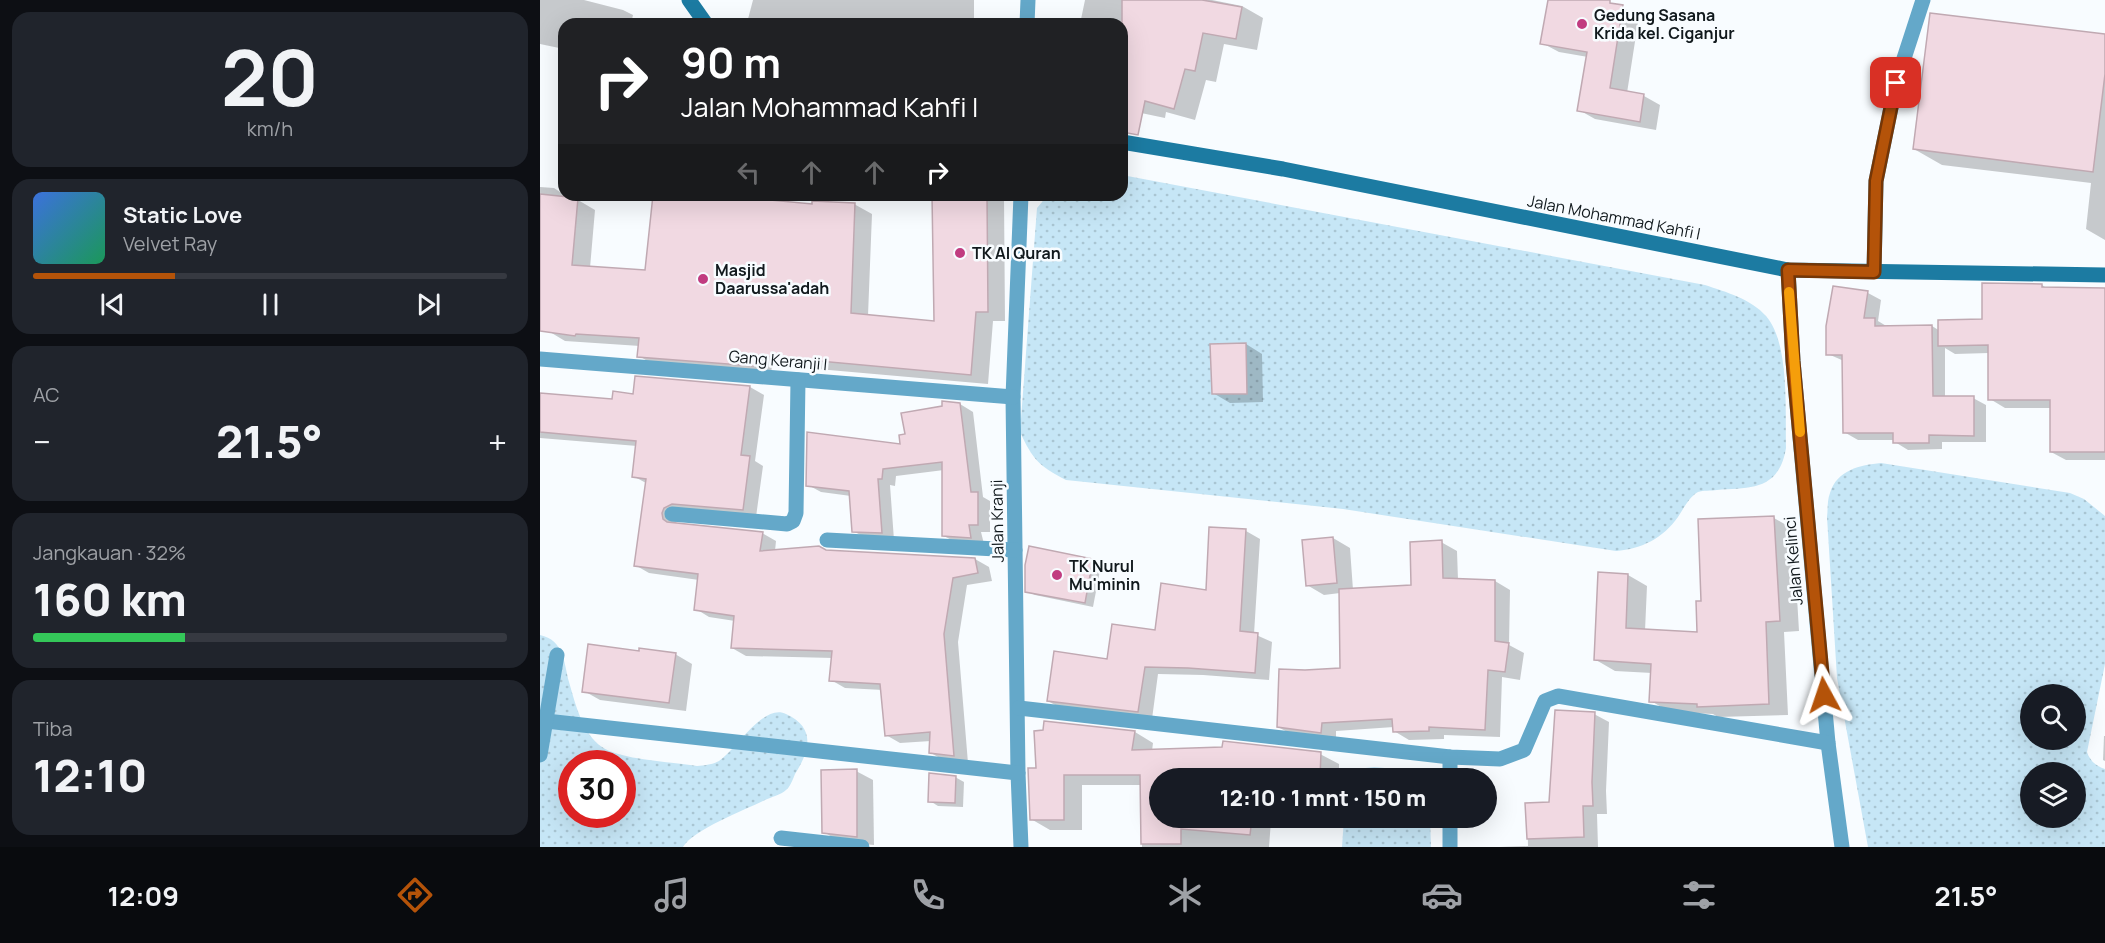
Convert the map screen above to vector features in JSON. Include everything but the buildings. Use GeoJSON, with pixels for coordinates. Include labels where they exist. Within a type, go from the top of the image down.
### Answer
{"type":"FeatureCollection","features":[{"type":"Feature","properties":{"kind":"main road"},"geometry":{"type":"LineString","coordinates":[[689,0],[702,18]]}},
{"type":"Feature","properties":{"kind":"main road","name":"Jalan Mohammad Kahfi I"},"geometry":{"type":"LineString","coordinates":[[1128,143],[1283,169],[1788,270],[2105,275]]}},
{"type":"Feature","properties":{"kind":"street"},"geometry":{"type":"LineString","coordinates":[[1027,18],[1028,0]]}},
{"type":"Feature","properties":{"kind":"street"},"geometry":{"type":"LineString","coordinates":[[1874,272],[1876,181],[1896,83],[1923,0]]}},
{"type":"Feature","properties":{"kind":"street","name":"Jalan Kranji"},"geometry":{"type":"LineString","coordinates":[[1021,201],[1013,397],[1021,847]]}},
{"type":"Feature","properties":{"kind":"street","name":"Jalan Kelinci"},"geometry":{"type":"LineString","coordinates":[[1788,270],[1793,361],[1828,743],[1842,847]]}},
{"type":"Feature","properties":{"kind":"street","name":"Gang Keranji I"},"geometry":{"type":"LineString","coordinates":[[540,358],[1013,397]]}},
{"type":"Feature","properties":{"kind":"street"},"geometry":{"type":"LineString","coordinates":[[672,514],[787,524],[793,521],[796,513],[798,380]]}},
{"type":"Feature","properties":{"kind":"street"},"geometry":{"type":"LineString","coordinates":[[827,540],[1015,550]]}},
{"type":"Feature","properties":{"kind":"street"},"geometry":{"type":"LineString","coordinates":[[540,754],[557,655]]}},
{"type":"Feature","properties":{"kind":"street"},"geometry":{"type":"LineString","coordinates":[[1019,708],[1450,757],[1500,759],[1524,750],[1545,701],[1558,696],[1828,743]]}},
{"type":"Feature","properties":{"kind":"street"},"geometry":{"type":"LineString","coordinates":[[546,721],[1018,773]]}},
{"type":"Feature","properties":{"kind":"street"},"geometry":{"type":"LineString","coordinates":[[1450,757],[1450,768]]}},
{"type":"Feature","properties":{"kind":"street"},"geometry":{"type":"LineString","coordinates":[[1450,828],[1450,847]]}},
{"type":"Feature","properties":{"kind":"street"},"geometry":{"type":"LineString","coordinates":[[782,838],[862,847]]}},
{"type":"Feature","properties":{"kind":"shaded area"},"geometry":{"type":"Polygon","coordinates":[[[1128,176],[1705,285],[1753,305],[1766,316],[1774,328],[1783,360],[1785,379],[1786,448],[1782,462],[1777,472],[1762,484],[1698,492],[1689,500],[1666,531],[1643,545],[1616,551],[1343,509],[1066,480],[1049,471],[1038,461],[1020,432],[1037,208],[1043,201],[1128,201],[1128,176]]]}},
{"type":"Feature","properties":{"kind":"shaded area"},"geometry":{"type":"Polygon","coordinates":[[[1881,463],[2070,493],[2084,499],[2105,516],[2105,664],[2087,752],[2094,763],[2105,769],[2105,847],[1868,847],[1837,678],[1827,517],[1829,496],[1833,485],[1844,474],[1857,467],[1881,463]]]}},
{"type":"Feature","properties":{"kind":"shaded area"},"geometry":{"type":"Polygon","coordinates":[[[540,635],[554,642],[562,653],[577,709],[585,727],[595,742],[609,750],[558,750],[558,828],[636,828],[636,758],[697,766],[711,764],[726,755],[750,729],[768,715],[777,712],[786,714],[802,726],[807,741],[804,757],[786,790],[698,833],[683,847],[540,847],[540,635]]]}},
{"type":"Feature","properties":{"kind":"shaded area"},"geometry":{"type":"Polygon","coordinates":[[[1343,828],[1430,828],[1431,847],[1342,847],[1343,828]]]}},
{"type":"Feature","properties":{"kind":"slow traffic"},"geometry":{"type":"LineString","coordinates":[[1789,292],[1800,432]]}},
{"type":"Feature","properties":{"kind":"place","name":"Gedung Sasana Krida kel. Ciganjur"},"geometry":{"type":"Point","coordinates":[1582,24]}},
{"type":"Feature","properties":{"kind":"place","name":"TK Al Quran"},"geometry":{"type":"Point","coordinates":[960,253]}},
{"type":"Feature","properties":{"kind":"place","name":"Masjid Daarussa'adah"},"geometry":{"type":"Point","coordinates":[703,279]}},
{"type":"Feature","properties":{"kind":"place","name":"TK Nurul Mu'minin"},"geometry":{"type":"Point","coordinates":[1057,575]}},
{"type":"Feature","properties":{"kind":"route"},"geometry":{"type":"LineString","coordinates":[[1824,695],[1793,361],[1788,270],[1874,272],[1876,181],[1896,83]]}}]}
